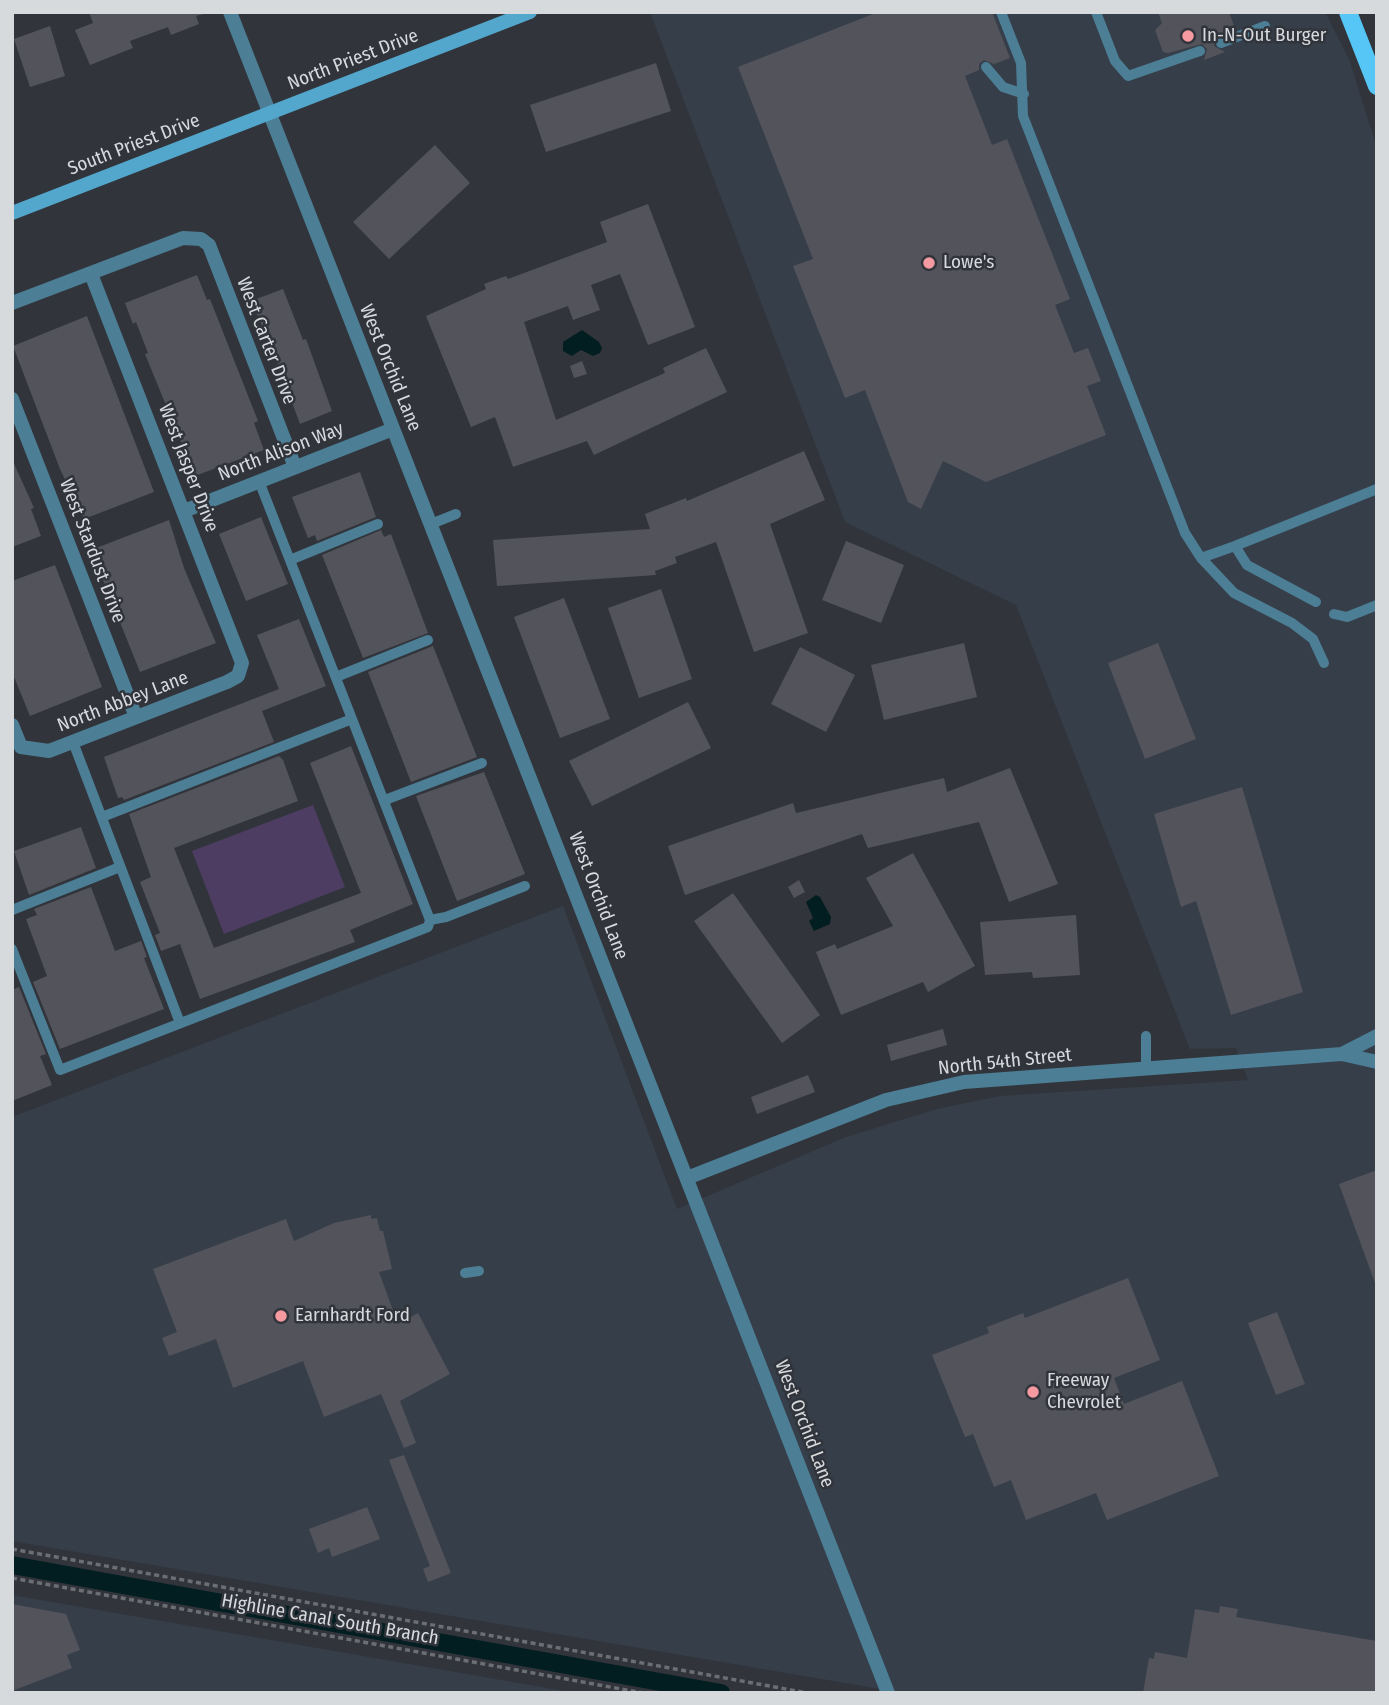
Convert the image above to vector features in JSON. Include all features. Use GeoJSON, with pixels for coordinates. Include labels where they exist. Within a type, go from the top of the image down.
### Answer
{"type":"FeatureCollection","features":[{"type":"Feature","properties":{"kind":"main road","name":"North Priest Drive"},"geometry":{"type":"LineString","coordinates":[[269,114],[530,12]]}},
{"type":"Feature","properties":{"kind":"main road"},"geometry":{"type":"LineString","coordinates":[[1348,12],[1377,86]]}},
{"type":"Feature","properties":{"kind":"main road","name":"South Priest Drive"},"geometry":{"type":"LineString","coordinates":[[12,213],[269,114]]}},
{"type":"Feature","properties":{"kind":"street","name":"West Orchid Lane"},"geometry":{"type":"LineString","coordinates":[[230,12],[888,1693]]}},
{"type":"Feature","properties":{"kind":"street","name":"West Carter Drive"},"geometry":{"type":"LineString","coordinates":[[91,274],[194,236],[209,245],[295,467]]}},
{"type":"Feature","properties":{"kind":"street"},"geometry":{"type":"LineString","coordinates":[[12,303],[91,274]]}},
{"type":"Feature","properties":{"kind":"street","name":"West Jasper Drive"},"geometry":{"type":"LineString","coordinates":[[91,274],[240,654],[242,663],[238,676]]}},
{"type":"Feature","properties":{"kind":"street","name":"West Stardust Drive"},"geometry":{"type":"LineString","coordinates":[[12,399],[136,717]]}},
{"type":"Feature","properties":{"kind":"street","name":"North Alison Way"},"geometry":{"type":"LineString","coordinates":[[184,511],[393,429]]}},
{"type":"Feature","properties":{"kind":"street","name":"North Abbey Lane"},"geometry":{"type":"LineString","coordinates":[[16,749],[50,751],[238,676]]}},
{"type":"Feature","properties":{"kind":"street"},"geometry":{"type":"LineString","coordinates":[[12,725],[16,749]]}},
{"type":"Feature","properties":{"kind":"street","name":"North 54th Street"},"geometry":{"type":"LineString","coordinates":[[1342,1054],[1377,1036]]}},
{"type":"Feature","properties":{"kind":"street","name":"North 54th Street"},"geometry":{"type":"LineString","coordinates":[[687,1178],[886,1100],[964,1082],[1342,1054],[1377,1062]]}},
{"type":"Feature","properties":{"kind":"lane"},"geometry":{"type":"LineString","coordinates":[[1001,12],[1021,63],[1023,116],[1185,533],[1201,558],[1234,593],[1292,623],[1313,639],[1324,663]]}},
{"type":"Feature","properties":{"kind":"lane"},"geometry":{"type":"LineString","coordinates":[[1096,12],[1115,61],[1120,71],[1128,76],[1200,51]]}},
{"type":"Feature","properties":{"kind":"lane"},"geometry":{"type":"LineString","coordinates":[[1221,43],[1265,26]]}},
{"type":"Feature","properties":{"kind":"lane"},"geometry":{"type":"LineString","coordinates":[[986,67],[1003,87],[1024,94]]}},
{"type":"Feature","properties":{"kind":"lane"},"geometry":{"type":"LineString","coordinates":[[12,949],[60,1070],[428,927],[430,920],[385,800],[259,481]]}},
{"type":"Feature","properties":{"kind":"lane"},"geometry":{"type":"LineString","coordinates":[[1201,558],[1377,489]]}},
{"type":"Feature","properties":{"kind":"lane"},"geometry":{"type":"LineString","coordinates":[[431,524],[456,514]]}},
{"type":"Feature","properties":{"kind":"lane"},"geometry":{"type":"LineString","coordinates":[[290,560],[378,524]]}},
{"type":"Feature","properties":{"kind":"lane"},"geometry":{"type":"LineString","coordinates":[[1235,546],[1247,565],[1315,603]]}},
{"type":"Feature","properties":{"kind":"lane"},"geometry":{"type":"LineString","coordinates":[[1334,614],[1347,617],[1377,605]]}},
{"type":"Feature","properties":{"kind":"lane"},"geometry":{"type":"LineString","coordinates":[[336,677],[428,640]]}},
{"type":"Feature","properties":{"kind":"lane"},"geometry":{"type":"LineString","coordinates":[[102,817],[352,719]]}},
{"type":"Feature","properties":{"kind":"lane"},"geometry":{"type":"LineString","coordinates":[[73,742],[180,1023]]}},
{"type":"Feature","properties":{"kind":"lane"},"geometry":{"type":"LineString","coordinates":[[385,800],[482,763]]}},
{"type":"Feature","properties":{"kind":"lane"},"geometry":{"type":"LineString","coordinates":[[12,910],[120,867]]}},
{"type":"Feature","properties":{"kind":"lane"},"geometry":{"type":"LineString","coordinates":[[430,920],[446,918],[525,886]]}},
{"type":"Feature","properties":{"kind":"lane"},"geometry":{"type":"LineString","coordinates":[[1146,1036],[1146,1069]]}},
{"type":"Feature","properties":{"kind":"lane"},"geometry":{"type":"LineString","coordinates":[[465,1273],[479,1270]]}},
{"type":"Feature","properties":{"kind":"path"},"geometry":{"type":"LineString","coordinates":[[12,1549],[808,1693]]}},
{"type":"Feature","properties":{"kind":"path","name":"Highline Canal South Branch"},"geometry":{"type":"LineString","coordinates":[[12,1578],[643,1693]]}},
{"type":"Feature","properties":{"kind":"shaded area"},"geometry":{"type":"Polygon","coordinates":[[[650,12],[1325,12],[1349,59],[1377,148],[1377,1693],[888,1693],[886,1690],[12,1541],[12,1117],[563,906],[677,1209],[846,1137],[937,1109],[1000,1096],[1248,1080],[1236,1048],[1190,1049],[1016,605],[845,522],[650,12]]]}},
{"type":"Feature","properties":{"kind":"shaded area"},"geometry":{"type":"Polygon","coordinates":[[[582,330],[599,342],[602,348],[600,353],[593,356],[581,350],[572,356],[563,351],[563,342],[582,330]]]}},
{"type":"Feature","properties":{"kind":"shaded area"},"geometry":{"type":"Polygon","coordinates":[[[313,805],[345,887],[224,934],[192,851],[313,805]]]}},
{"type":"Feature","properties":{"kind":"shaded area"},"geometry":{"type":"Polygon","coordinates":[[[816,895],[820,897],[831,917],[830,924],[814,931],[809,921],[813,918],[806,902],[816,895]]]}},
{"type":"Feature","properties":{"kind":"shaded area"},"geometry":{"type":"Polygon","coordinates":[[[12,1595],[576,1693],[12,1693],[12,1595]]]}},
{"type":"Feature","properties":{"kind":"building"},"geometry":{"type":"Polygon","coordinates":[[[89,12],[203,14],[196,16],[199,24],[171,35],[168,27],[130,41],[133,48],[90,65],[75,30],[93,23],[89,12]]]}},
{"type":"Feature","properties":{"kind":"building","name":"Lowe's"},"geometry":{"type":"Polygon","coordinates":[[[878,12],[992,12],[1010,58],[994,64],[984,60],[979,64],[979,70],[965,76],[992,145],[1007,139],[1070,299],[1055,305],[1074,353],[1088,348],[1101,381],[1087,386],[1106,435],[986,482],[943,461],[921,509],[908,502],[865,390],[845,398],[793,266],[813,259],[738,67],[878,12]]]}},
{"type":"Feature","properties":{"kind":"building","name":"In-N-Out Burger"},"geometry":{"type":"Polygon","coordinates":[[[1158,12],[1229,12],[1235,29],[1215,39],[1214,46],[1225,52],[1204,60],[1207,49],[1202,44],[1163,52],[1155,30],[1162,23],[1158,12]]]}},
{"type":"Feature","properties":{"kind":"building"},"geometry":{"type":"Polygon","coordinates":[[[50,26],[65,76],[30,87],[14,39],[50,26]]]}},
{"type":"Feature","properties":{"kind":"building"},"geometry":{"type":"Polygon","coordinates":[[[656,63],[671,111],[546,152],[530,105],[656,63]]]}},
{"type":"Feature","properties":{"kind":"building"},"geometry":{"type":"Polygon","coordinates":[[[435,145],[470,183],[389,259],[353,222],[435,145]]]}},
{"type":"Feature","properties":{"kind":"building"},"geometry":{"type":"Polygon","coordinates":[[[648,204],[695,327],[648,345],[620,274],[591,285],[600,310],[573,320],[568,306],[524,322],[556,420],[665,373],[663,368],[706,348],[727,392],[594,455],[587,441],[513,467],[495,417],[471,427],[426,316],[486,289],[484,284],[506,276],[508,279],[607,242],[600,222],[648,204]]]}},
{"type":"Feature","properties":{"kind":"building"},"geometry":{"type":"Polygon","coordinates":[[[197,275],[207,300],[210,299],[258,421],[254,423],[264,450],[195,476],[145,354],[148,353],[136,322],[133,324],[125,303],[197,275]]]}},
{"type":"Feature","properties":{"kind":"building"},"geometry":{"type":"Polygon","coordinates":[[[283,289],[303,340],[306,339],[332,411],[300,424],[251,301],[283,289]]]}},
{"type":"Feature","properties":{"kind":"building"},"geometry":{"type":"Polygon","coordinates":[[[87,316],[154,492],[84,519],[60,469],[13,346],[87,316]]]}},
{"type":"Feature","properties":{"kind":"building"},"geometry":{"type":"Polygon","coordinates":[[[582,361],[587,374],[574,378],[570,366],[582,361]]]}},
{"type":"Feature","properties":{"kind":"building"},"geometry":{"type":"Polygon","coordinates":[[[804,451],[825,500],[770,524],[808,633],[754,652],[716,542],[675,557],[677,563],[655,571],[656,575],[497,586],[493,540],[650,529],[645,514],[686,498],[687,501],[804,451]]]}},
{"type":"Feature","properties":{"kind":"building"},"geometry":{"type":"Polygon","coordinates":[[[12,459],[34,508],[31,509],[41,536],[12,547],[12,459]]]}},
{"type":"Feature","properties":{"kind":"building"},"geometry":{"type":"Polygon","coordinates":[[[360,472],[376,517],[317,541],[315,535],[308,538],[292,497],[360,472]]]}},
{"type":"Feature","properties":{"kind":"building"},"geometry":{"type":"Polygon","coordinates":[[[261,517],[288,584],[246,601],[219,534],[261,517]]]}},
{"type":"Feature","properties":{"kind":"building"},"geometry":{"type":"Polygon","coordinates":[[[169,520],[184,568],[216,643],[140,672],[91,550],[169,520]]]}},
{"type":"Feature","properties":{"kind":"building"},"geometry":{"type":"Polygon","coordinates":[[[381,530],[384,537],[391,534],[428,633],[363,658],[322,555],[381,530]]]}},
{"type":"Feature","properties":{"kind":"building"},"geometry":{"type":"Polygon","coordinates":[[[846,541],[904,565],[881,623],[822,600],[846,541]]]}},
{"type":"Feature","properties":{"kind":"building"},"geometry":{"type":"Polygon","coordinates":[[[55,565],[102,687],[30,716],[12,672],[12,581],[55,565]]]}},
{"type":"Feature","properties":{"kind":"building"},"geometry":{"type":"Polygon","coordinates":[[[661,589],[692,679],[639,698],[608,608],[661,589]]]}},
{"type":"Feature","properties":{"kind":"building"},"geometry":{"type":"Polygon","coordinates":[[[564,598],[610,719],[560,738],[514,617],[564,598]]]}},
{"type":"Feature","properties":{"kind":"building"},"geometry":{"type":"Polygon","coordinates":[[[299,619],[326,686],[262,711],[274,742],[124,800],[122,797],[118,798],[104,757],[279,689],[257,635],[299,619]]]}},
{"type":"Feature","properties":{"kind":"building"},"geometry":{"type":"Polygon","coordinates":[[[964,643],[977,697],[884,720],[871,665],[964,643]]]}},
{"type":"Feature","properties":{"kind":"building"},"geometry":{"type":"Polygon","coordinates":[[[1158,643],[1196,739],[1145,759],[1108,663],[1158,643]]]}},
{"type":"Feature","properties":{"kind":"building"},"geometry":{"type":"Polygon","coordinates":[[[433,646],[477,757],[411,782],[368,672],[433,646]]]}},
{"type":"Feature","properties":{"kind":"building"},"geometry":{"type":"Polygon","coordinates":[[[800,647],[855,675],[826,732],[771,704],[800,647]]]}},
{"type":"Feature","properties":{"kind":"building"},"geometry":{"type":"Polygon","coordinates":[[[688,702],[711,748],[592,806],[569,761],[688,702]]]}},
{"type":"Feature","properties":{"kind":"building"},"geometry":{"type":"Polygon","coordinates":[[[351,746],[413,904],[350,930],[355,942],[200,999],[180,944],[161,951],[155,935],[160,933],[140,882],[151,877],[129,814],[279,756],[283,760],[298,801],[174,848],[214,948],[361,893],[310,763],[351,746]]]}},
{"type":"Feature","properties":{"kind":"building"},"geometry":{"type":"Polygon","coordinates":[[[1010,768],[1058,884],[1009,902],[979,822],[868,848],[862,834],[685,895],[668,846],[793,803],[796,813],[944,778],[947,792],[1010,768]]]}},
{"type":"Feature","properties":{"kind":"building"},"geometry":{"type":"Polygon","coordinates":[[[484,772],[525,874],[457,901],[416,796],[484,772]]]}},
{"type":"Feature","properties":{"kind":"building"},"geometry":{"type":"Polygon","coordinates":[[[1242,787],[1303,992],[1231,1015],[1196,901],[1181,907],[1154,814],[1242,787]]]}},
{"type":"Feature","properties":{"kind":"building"},"geometry":{"type":"Polygon","coordinates":[[[81,827],[96,868],[29,895],[14,851],[81,827]]]}},
{"type":"Feature","properties":{"kind":"building"},"geometry":{"type":"Polygon","coordinates":[[[913,853],[975,966],[928,992],[923,982],[841,1015],[816,952],[835,944],[837,949],[893,926],[866,878],[913,853]]]}},
{"type":"Feature","properties":{"kind":"building"},"geometry":{"type":"Polygon","coordinates":[[[799,880],[805,892],[794,898],[788,887],[799,880]]]}},
{"type":"Feature","properties":{"kind":"building"},"geometry":{"type":"Polygon","coordinates":[[[91,887],[115,951],[141,941],[147,957],[144,958],[164,1009],[60,1049],[33,982],[47,976],[26,919],[37,915],[34,909],[91,887]]]}},
{"type":"Feature","properties":{"kind":"building"},"geometry":{"type":"Polygon","coordinates":[[[733,893],[820,1015],[782,1043],[694,921],[733,893]]]}},
{"type":"Feature","properties":{"kind":"building"},"geometry":{"type":"Polygon","coordinates":[[[1076,915],[1080,975],[1033,978],[1032,972],[985,975],[980,922],[1076,915]]]}},
{"type":"Feature","properties":{"kind":"building"},"geometry":{"type":"Polygon","coordinates":[[[19,987],[46,1054],[40,1056],[52,1085],[12,1101],[12,990],[19,987]]]}},
{"type":"Feature","properties":{"kind":"building"},"geometry":{"type":"Polygon","coordinates":[[[943,1029],[947,1045],[891,1061],[887,1045],[943,1029]]]}},
{"type":"Feature","properties":{"kind":"building"},"geometry":{"type":"Polygon","coordinates":[[[808,1075],[815,1092],[757,1114],[751,1097],[808,1075]]]}},
{"type":"Feature","properties":{"kind":"building"},"geometry":{"type":"Polygon","coordinates":[[[1377,1170],[1377,1283],[1375,1283],[1339,1184],[1377,1170]]]}},
{"type":"Feature","properties":{"kind":"building","name":"Earnhardt Ford"},"geometry":{"type":"Polygon","coordinates":[[[371,1215],[371,1219],[377,1218],[380,1231],[383,1231],[392,1269],[379,1272],[398,1324],[418,1313],[450,1374],[400,1401],[416,1443],[404,1448],[381,1394],[324,1417],[303,1361],[233,1388],[216,1339],[169,1356],[162,1338],[177,1332],[153,1269],[286,1219],[294,1241],[334,1223],[371,1215]]]}},
{"type":"Feature","properties":{"kind":"building","name":"Freeway Chevrolet"},"geometry":{"type":"Polygon","coordinates":[[[1128,1278],[1160,1360],[1114,1378],[1124,1404],[1182,1381],[1219,1476],[1107,1520],[1096,1493],[1026,1520],[1011,1480],[994,1487],[973,1434],[965,1437],[932,1355],[989,1333],[987,1327],[1023,1313],[1025,1318],[1128,1278]]]}},
{"type":"Feature","properties":{"kind":"building"},"geometry":{"type":"Polygon","coordinates":[[[1277,1312],[1305,1384],[1276,1395],[1248,1323],[1277,1312]]]}},
{"type":"Feature","properties":{"kind":"building"},"geometry":{"type":"Polygon","coordinates":[[[404,1455],[451,1573],[428,1582],[423,1569],[430,1566],[389,1460],[404,1455]]]}},
{"type":"Feature","properties":{"kind":"building"},"geometry":{"type":"Polygon","coordinates":[[[367,1507],[380,1539],[332,1557],[329,1548],[318,1553],[309,1529],[367,1507]]]}},
{"type":"Feature","properties":{"kind":"building"},"geometry":{"type":"Polygon","coordinates":[[[12,1604],[66,1614],[80,1650],[67,1655],[72,1668],[12,1691],[12,1604]]]}},
{"type":"Feature","properties":{"kind":"building"},"geometry":{"type":"Polygon","coordinates":[[[1220,1606],[1238,1609],[1236,1617],[1377,1641],[1377,1693],[1143,1693],[1149,1658],[1154,1659],[1155,1652],[1187,1658],[1195,1609],[1219,1613],[1220,1606]]]}},
{"type":"Feature","properties":{"kind":"waterway"},"geometry":{"type":"LineString","coordinates":[[12,1565],[721,1693]]}},
{"type":"Feature","properties":{"kind":"place","name":"In-N-Out Burger"},"geometry":{"type":"Point","coordinates":[1188,36]}},
{"type":"Feature","properties":{"kind":"place","name":"Lowe's"},"geometry":{"type":"Point","coordinates":[929,263]}},
{"type":"Feature","properties":{"kind":"place","name":"Earnhardt Ford"},"geometry":{"type":"Point","coordinates":[281,1316]}},
{"type":"Feature","properties":{"kind":"place","name":"Freeway Chevrolet"},"geometry":{"type":"Point","coordinates":[1033,1392]}}]}
